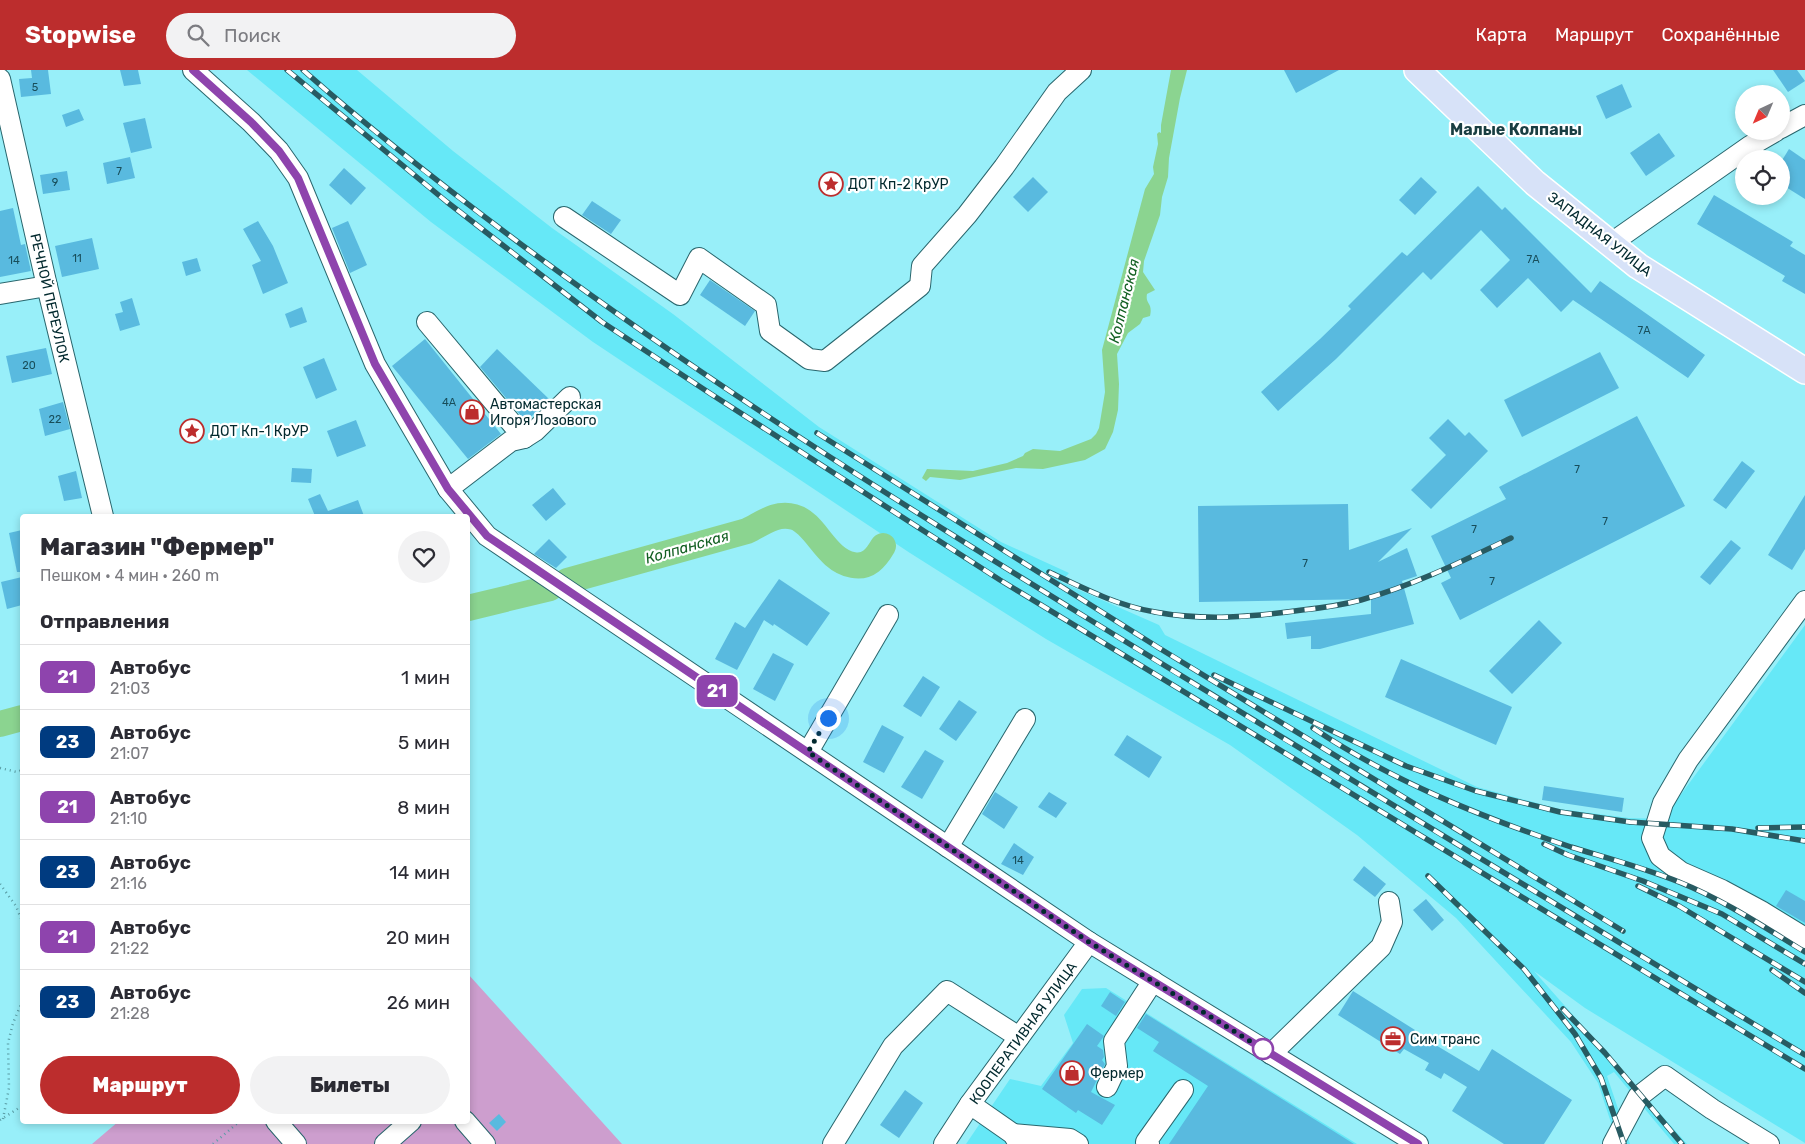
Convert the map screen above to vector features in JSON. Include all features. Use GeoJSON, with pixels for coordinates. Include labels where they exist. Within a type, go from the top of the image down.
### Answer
{"type":"FeatureCollection","features":[{"type":"Feature","properties":{"kind":"main road","name":"ЗАПАДНАЯ УЛИЦА"},"geometry":{"type":"LineString","coordinates":[[1417,70],[1535,183],[1638,266],[1805,371]]}},
{"type":"Feature","properties":{"kind":"street"},"geometry":{"type":"LineString","coordinates":[[193,70],[251,122],[279,151],[298,178],[375,364],[448,489],[469,514]]}},
{"type":"Feature","properties":{"kind":"street"},"geometry":{"type":"LineString","coordinates":[[564,217],[680,295],[699,258],[766,305],[770,331],[809,359],[825,361],[920,286],[922,266],[967,215],[1004,167],[1056,92],[1081,70]]}},
{"type":"Feature","properties":{"kind":"street","name":"РЕЧНОЙ ПЕРЕУЛОК"},"geometry":{"type":"LineString","coordinates":[[0,79],[102,514]]}},
{"type":"Feature","properties":{"kind":"street"},"geometry":{"type":"LineString","coordinates":[[1790,124],[1805,116]]}},
{"type":"Feature","properties":{"kind":"street"},"geometry":{"type":"LineString","coordinates":[[1610,244],[1760,140]]}},
{"type":"Feature","properties":{"kind":"street"},"geometry":{"type":"LineString","coordinates":[[0,294],[47,286]]}},
{"type":"Feature","properties":{"kind":"street"},"geometry":{"type":"LineString","coordinates":[[428,322],[524,438]]}},
{"type":"Feature","properties":{"kind":"street"},"geometry":{"type":"LineString","coordinates":[[448,489],[511,441],[524,438],[535,431],[570,397]]}},
{"type":"Feature","properties":{"kind":"street"},"geometry":{"type":"LineString","coordinates":[[470,516],[487,536],[1089,942],[1418,1144]]}},
{"type":"Feature","properties":{"kind":"street"},"geometry":{"type":"LineString","coordinates":[[1805,601],[1688,760],[1663,803],[1652,838],[1660,856],[1681,872],[1722,890],[1805,938]]}},
{"type":"Feature","properties":{"kind":"street"},"geometry":{"type":"LineString","coordinates":[[808,752],[888,615]]}},
{"type":"Feature","properties":{"kind":"street"},"geometry":{"type":"LineString","coordinates":[[948,847],[1025,719]]}},
{"type":"Feature","properties":{"kind":"street"},"geometry":{"type":"LineString","coordinates":[[1271,1054],[1381,947],[1392,922],[1389,902]]}},
{"type":"Feature","properties":{"kind":"street","name":"КООПЕРАТИВНАЯ УЛИЦА"},"geometry":{"type":"LineString","coordinates":[[944,1144],[970,1104],[1089,942]]}},
{"type":"Feature","properties":{"kind":"street"},"geometry":{"type":"LineString","coordinates":[[1107,1087],[1117,1066],[1114,1041],[1153,981]]}},
{"type":"Feature","properties":{"kind":"street"},"geometry":{"type":"LineString","coordinates":[[833,1144],[893,1046],[948,990],[1019,1037]]}},
{"type":"Feature","properties":{"kind":"street"},"geometry":{"type":"LineString","coordinates":[[1613,1144],[1638,1097],[1665,1076],[1712,1110],[1769,1144]]}},
{"type":"Feature","properties":{"kind":"street"},"geometry":{"type":"LineString","coordinates":[[1149,1144],[1146,1142],[1184,1090]]}},
{"type":"Feature","properties":{"kind":"street"},"geometry":{"type":"LineString","coordinates":[[970,1104],[1016,1139],[1070,1139],[1078,1144]]}},
{"type":"Feature","properties":{"kind":"street"},"geometry":{"type":"LineString","coordinates":[[279,1124],[296,1144]]}},
{"type":"Feature","properties":{"kind":"street"},"geometry":{"type":"LineString","coordinates":[[385,1144],[408,1124]]}},
{"type":"Feature","properties":{"kind":"street"},"geometry":{"type":"LineString","coordinates":[[468,1124],[485,1144]]}},
{"type":"Feature","properties":{"kind":"path"},"geometry":{"type":"LineString","coordinates":[[0,768],[17,772],[20,771]]}},
{"type":"Feature","properties":{"kind":"path"},"geometry":{"type":"LineString","coordinates":[[0,884],[16,906],[20,916]]}},
{"type":"Feature","properties":{"kind":"path"},"geometry":{"type":"LineString","coordinates":[[2,1120],[9,1088],[8,1043],[13,1023],[20,1007]]}},
{"type":"Feature","properties":{"kind":"path"},"geometry":{"type":"LineString","coordinates":[[2,1120],[20,1107]]}},
{"type":"Feature","properties":{"kind":"path"},"geometry":{"type":"LineString","coordinates":[[213,1144],[236,1124]]}},
{"type":"Feature","properties":{"kind":"shaded area"},"geometry":{"type":"Polygon","coordinates":[[[247,70],[357,70],[453,151],[552,228],[673,314],[819,427],[1001,542],[1069,573],[1061,582],[1159,625],[1165,635],[1477,787],[1559,809],[1629,818],[1663,819],[1805,625],[1805,1143],[1585,1008],[1534,971],[1687,1144],[1674,1144],[1614,1072],[1607,1076],[1630,1144],[1618,1144],[1598,1083],[1571,1042],[1456,918],[1357,835],[1230,745],[1046,639],[910,553],[593,342],[431,222],[247,70]]]}},
{"type":"Feature","properties":{"kind":"shaded area"},"geometry":{"type":"Polygon","coordinates":[[[470,976],[622,1144],[92,1144],[115,1124],[470,1124],[470,976]]]}},
{"type":"Feature","properties":{"kind":"shaded area"},"geometry":{"type":"Polygon","coordinates":[[[1106,988],[1357,1144],[966,1144],[1010,1079],[1041,1086],[1073,1043],[1064,1015],[1082,989],[1106,988]]]}},
{"type":"Feature","properties":{"kind":"water"},"geometry":{"type":"Polygon","coordinates":[[[1171,70],[1187,70],[1180,98],[1160,215],[1144,261],[1143,272],[1155,290],[1147,294],[1147,300],[1151,308],[1150,316],[1143,318],[1140,324],[1128,333],[1117,354],[1118,410],[1113,432],[1105,449],[1085,460],[1043,469],[1016,468],[960,480],[930,477],[926,481],[922,478],[927,469],[973,471],[1007,463],[1033,449],[1060,451],[1091,439],[1096,434],[1099,428],[1105,392],[1102,350],[1145,189],[1154,174],[1153,167],[1158,144],[1157,134],[1161,133],[1171,70]]]}},
{"type":"Feature","properties":{"kind":"building"},"geometry":{"type":"Polygon","coordinates":[[[31,70],[48,70],[51,94],[21,97],[19,79],[32,78],[31,70]]]}},
{"type":"Feature","properties":{"kind":"building"},"geometry":{"type":"Polygon","coordinates":[[[120,70],[138,70],[141,84],[124,86],[120,70]]]}},
{"type":"Feature","properties":{"kind":"building"},"geometry":{"type":"Polygon","coordinates":[[[1284,70],[1339,70],[1296,93],[1284,70]]]}},
{"type":"Feature","properties":{"kind":"building"},"geometry":{"type":"Polygon","coordinates":[[[1773,70],[1797,70],[1805,81],[1790,91],[1790,85],[1783,85],[1773,70]]]}},
{"type":"Feature","properties":{"kind":"building"},"geometry":{"type":"Polygon","coordinates":[[[1622,84],[1632,107],[1606,119],[1596,96],[1622,84]]]}},
{"type":"Feature","properties":{"kind":"building"},"geometry":{"type":"Polygon","coordinates":[[[79,109],[84,120],[66,127],[62,115],[79,109]]]}},
{"type":"Feature","properties":{"kind":"building"},"geometry":{"type":"Polygon","coordinates":[[[145,118],[152,148],[131,153],[123,123],[145,118]]]}},
{"type":"Feature","properties":{"kind":"building"},"geometry":{"type":"Polygon","coordinates":[[[1659,133],[1675,156],[1646,176],[1630,153],[1659,133]]]}},
{"type":"Feature","properties":{"kind":"building"},"geometry":{"type":"Polygon","coordinates":[[[1789,149],[1805,160],[1805,199],[1790,190],[1790,150],[1789,149]]]}},
{"type":"Feature","properties":{"kind":"building"},"geometry":{"type":"Polygon","coordinates":[[[130,157],[135,178],[107,184],[103,163],[130,157]]]}},
{"type":"Feature","properties":{"kind":"building"},"geometry":{"type":"Polygon","coordinates":[[[344,168],[366,188],[351,205],[329,185],[344,168]]]}},
{"type":"Feature","properties":{"kind":"building"},"geometry":{"type":"Polygon","coordinates":[[[67,171],[70,190],[43,194],[40,175],[67,171]]]}},
{"type":"Feature","properties":{"kind":"building"},"geometry":{"type":"Polygon","coordinates":[[[1033,177],[1048,192],[1028,212],[1013,197],[1033,177]]]}},
{"type":"Feature","properties":{"kind":"building"},"geometry":{"type":"Polygon","coordinates":[[[1421,177],[1437,192],[1415,215],[1399,200],[1421,177]]]}},
{"type":"Feature","properties":{"kind":"building"},"geometry":{"type":"Polygon","coordinates":[[[1478,186],[1502,210],[1505,207],[1591,293],[1600,281],[1705,355],[1688,378],[1573,300],[1561,312],[1528,278],[1497,308],[1480,290],[1510,260],[1481,230],[1431,280],[1423,272],[1336,359],[1278,411],[1261,392],[1351,309],[1348,306],[1402,252],[1407,256],[1478,186]]]}},
{"type":"Feature","properties":{"kind":"building"},"geometry":{"type":"Polygon","coordinates":[[[1714,195],[1793,242],[1790,246],[1805,255],[1805,294],[1782,281],[1785,276],[1697,224],[1714,195]]]}},
{"type":"Feature","properties":{"kind":"building"},"geometry":{"type":"Polygon","coordinates":[[[592,201],[621,220],[611,234],[582,215],[592,201]]]}},
{"type":"Feature","properties":{"kind":"building"},"geometry":{"type":"Polygon","coordinates":[[[13,208],[21,245],[25,244],[31,271],[0,277],[0,211],[13,208]]]}},
{"type":"Feature","properties":{"kind":"building"},"geometry":{"type":"Polygon","coordinates":[[[258,221],[273,246],[288,283],[263,294],[252,265],[261,261],[243,229],[258,221]]]}},
{"type":"Feature","properties":{"kind":"building"},"geometry":{"type":"Polygon","coordinates":[[[348,221],[367,265],[350,273],[332,228],[348,221]]]}},
{"type":"Feature","properties":{"kind":"building"},"geometry":{"type":"Polygon","coordinates":[[[92,238],[99,269],[62,277],[55,246],[92,238]]]}},
{"type":"Feature","properties":{"kind":"building"},"geometry":{"type":"Polygon","coordinates":[[[197,258],[201,271],[186,276],[182,262],[197,258]]]}},
{"type":"Feature","properties":{"kind":"building"},"geometry":{"type":"Polygon","coordinates":[[[710,280],[755,311],[745,326],[700,295],[710,280]]]}},
{"type":"Feature","properties":{"kind":"building"},"geometry":{"type":"Polygon","coordinates":[[[132,298],[140,325],[120,331],[115,314],[123,312],[120,302],[132,298]]]}},
{"type":"Feature","properties":{"kind":"building"},"geometry":{"type":"Polygon","coordinates":[[[302,307],[307,322],[290,328],[285,314],[302,307]]]}},
{"type":"Feature","properties":{"kind":"building"},"geometry":{"type":"Polygon","coordinates":[[[425,339],[501,434],[468,459],[392,366],[425,339]]]}},
{"type":"Feature","properties":{"kind":"building"},"geometry":{"type":"Polygon","coordinates":[[[46,348],[52,374],[12,383],[6,356],[46,348]]]}},
{"type":"Feature","properties":{"kind":"building"},"geometry":{"type":"Polygon","coordinates":[[[497,349],[549,399],[526,422],[480,367],[497,349]]]}},
{"type":"Feature","properties":{"kind":"building"},"geometry":{"type":"Polygon","coordinates":[[[1600,352],[1619,388],[1522,437],[1504,400],[1600,352]]]}},
{"type":"Feature","properties":{"kind":"building"},"geometry":{"type":"Polygon","coordinates":[[[324,358],[337,390],[316,399],[303,367],[324,358]]]}},
{"type":"Feature","properties":{"kind":"building"},"geometry":{"type":"Polygon","coordinates":[[[63,402],[70,429],[45,436],[39,409],[63,402]]]}},
{"type":"Feature","properties":{"kind":"building"},"geometry":{"type":"Polygon","coordinates":[[[1637,416],[1685,506],[1460,620],[1441,583],[1451,578],[1431,536],[1506,499],[1499,487],[1637,416]]]}},
{"type":"Feature","properties":{"kind":"building"},"geometry":{"type":"Polygon","coordinates":[[[1448,419],[1465,436],[1469,432],[1488,451],[1431,509],[1411,490],[1446,455],[1429,438],[1448,419]]]}},
{"type":"Feature","properties":{"kind":"building"},"geometry":{"type":"Polygon","coordinates":[[[356,420],[366,446],[337,457],[327,431],[356,420]]]}},
{"type":"Feature","properties":{"kind":"building"},"geometry":{"type":"Polygon","coordinates":[[[1742,461],[1755,471],[1726,509],[1713,500],[1742,461]]]}},
{"type":"Feature","properties":{"kind":"building"},"geometry":{"type":"Polygon","coordinates":[[[292,468],[312,469],[311,483],[291,482],[292,468]]]}},
{"type":"Feature","properties":{"kind":"building"},"geometry":{"type":"Polygon","coordinates":[[[76,471],[82,498],[64,501],[58,476],[76,471]]]}},
{"type":"Feature","properties":{"kind":"building"},"geometry":{"type":"Polygon","coordinates":[[[553,488],[566,504],[546,521],[532,505],[553,488]]]}},
{"type":"Feature","properties":{"kind":"building"},"geometry":{"type":"Polygon","coordinates":[[[320,494],[328,511],[358,500],[363,514],[314,514],[308,499],[320,494]]]}},
{"type":"Feature","properties":{"kind":"building"},"geometry":{"type":"Polygon","coordinates":[[[1805,495],[1805,549],[1792,570],[1768,555],[1805,495]]]}},
{"type":"Feature","properties":{"kind":"building"},"geometry":{"type":"Polygon","coordinates":[[[1348,504],[1349,550],[1412,528],[1378,562],[1407,548],[1417,576],[1402,581],[1414,624],[1320,649],[1311,649],[1311,636],[1287,639],[1285,623],[1371,614],[1371,599],[1199,602],[1198,506],[1348,504]]]}},
{"type":"Feature","properties":{"kind":"building"},"geometry":{"type":"Polygon","coordinates":[[[20,530],[20,572],[17,572],[9,533],[20,530]]]}},
{"type":"Feature","properties":{"kind":"building"},"geometry":{"type":"Polygon","coordinates":[[[549,539],[567,557],[556,568],[534,554],[549,539]]]}},
{"type":"Feature","properties":{"kind":"building"},"geometry":{"type":"Polygon","coordinates":[[[1731,540],[1741,548],[1710,585],[1700,577],[1731,540]]]}},
{"type":"Feature","properties":{"kind":"building"},"geometry":{"type":"Polygon","coordinates":[[[20,577],[20,606],[7,609],[1,582],[20,577]]]}},
{"type":"Feature","properties":{"kind":"building"},"geometry":{"type":"Polygon","coordinates":[[[779,579],[830,613],[807,646],[774,624],[773,626],[764,620],[737,670],[715,659],[735,622],[745,628],[779,579]]]}},
{"type":"Feature","properties":{"kind":"building"},"geometry":{"type":"Polygon","coordinates":[[[1539,620],[1562,643],[1512,694],[1489,671],[1539,620]]]}},
{"type":"Feature","properties":{"kind":"building"},"geometry":{"type":"Polygon","coordinates":[[[773,653],[794,664],[775,701],[753,689],[773,653]]]}},
{"type":"Feature","properties":{"kind":"building"},"geometry":{"type":"Polygon","coordinates":[[[1401,659],[1512,707],[1496,745],[1385,697],[1401,659]]]}},
{"type":"Feature","properties":{"kind":"building"},"geometry":{"type":"Polygon","coordinates":[[[923,676],[940,687],[921,717],[903,706],[923,676]]]}},
{"type":"Feature","properties":{"kind":"building"},"geometry":{"type":"Polygon","coordinates":[[[959,700],[977,712],[956,741],[939,729],[959,700]]]}},
{"type":"Feature","properties":{"kind":"building"},"geometry":{"type":"Polygon","coordinates":[[[882,725],[904,737],[884,773],[863,762],[882,725]]]}},
{"type":"Feature","properties":{"kind":"building"},"geometry":{"type":"Polygon","coordinates":[[[1127,735],[1162,757],[1149,778],[1114,755],[1127,735]]]}},
{"type":"Feature","properties":{"kind":"building"},"geometry":{"type":"Polygon","coordinates":[[[925,750],[944,761],[922,799],[901,787],[925,750]]]}},
{"type":"Feature","properties":{"kind":"building"},"geometry":{"type":"Polygon","coordinates":[[[1544,786],[1624,798],[1622,812],[1542,800],[1544,786]]]}},
{"type":"Feature","properties":{"kind":"building"},"geometry":{"type":"Polygon","coordinates":[[[995,792],[1018,807],[1004,829],[982,814],[995,792]]]}},
{"type":"Feature","properties":{"kind":"building"},"geometry":{"type":"Polygon","coordinates":[[[1049,792],[1067,803],[1056,818],[1038,807],[1049,792]]]}},
{"type":"Feature","properties":{"kind":"building"},"geometry":{"type":"Polygon","coordinates":[[[1014,843],[1034,857],[1023,875],[1001,864],[1014,843]]]}},
{"type":"Feature","properties":{"kind":"building"},"geometry":{"type":"Polygon","coordinates":[[[1364,866],[1386,884],[1375,897],[1353,880],[1364,866]]]}},
{"type":"Feature","properties":{"kind":"building"},"geometry":{"type":"Polygon","coordinates":[[[1786,890],[1805,901],[1805,923],[1776,906],[1786,890]]]}},
{"type":"Feature","properties":{"kind":"building"},"geometry":{"type":"Polygon","coordinates":[[[1426,899],[1444,920],[1432,931],[1413,910],[1426,899]]]}},
{"type":"Feature","properties":{"kind":"building"},"geometry":{"type":"Polygon","coordinates":[[[1353,991],[1415,1030],[1414,1032],[1479,1071],[1492,1049],[1572,1100],[1544,1144],[1504,1144],[1452,1111],[1467,1087],[1444,1073],[1441,1079],[1425,1070],[1429,1063],[1404,1049],[1400,1054],[1338,1015],[1353,991]]]}},
{"type":"Feature","properties":{"kind":"building"},"geometry":{"type":"Polygon","coordinates":[[[1110,992],[1125,1002],[1116,1016],[1101,1006],[1110,992]]]}},
{"type":"Feature","properties":{"kind":"building"},"geometry":{"type":"Polygon","coordinates":[[[1146,1014],[1354,1144],[1169,1144],[1208,1086],[1153,1051],[1159,1042],[1137,1028],[1146,1014]]]}},
{"type":"Feature","properties":{"kind":"building"},"geometry":{"type":"Polygon","coordinates":[[[1087,1024],[1104,1036],[1097,1046],[1103,1050],[1104,1057],[1102,1060],[1105,1064],[1091,1092],[1115,1105],[1102,1125],[1078,1110],[1076,1113],[1042,1089],[1087,1024]]]}},
{"type":"Feature","properties":{"kind":"building"},"geometry":{"type":"Polygon","coordinates":[[[905,1090],[923,1103],[899,1138],[880,1125],[905,1090]]]}},
{"type":"Feature","properties":{"kind":"building"},"geometry":{"type":"Polygon","coordinates":[[[499,1114],[506,1122],[497,1131],[489,1123],[499,1114]]]}},
{"type":"Feature","properties":{"kind":"waterway","name":"Колпанская"},"geometry":{"type":"LineString","coordinates":[[567,581],[747,531],[769,519],[781,516],[794,517],[802,521],[809,526],[835,556],[843,562],[853,565],[863,565],[871,561],[883,546]]}},
{"type":"Feature","properties":{"kind":"waterway","name":"Колпанская"},"geometry":{"type":"LineString","coordinates":[[470,608],[550,588]]}},
{"type":"Feature","properties":{"kind":"waterway","name":"Колпанская"},"geometry":{"type":"LineString","coordinates":[[0,724],[20,719]]}},
{"type":"Feature","properties":{"kind":"railway"},"geometry":{"type":"LineString","coordinates":[[287,70],[447,202],[602,322],[711,394],[1000,580],[1805,1069]]}},
{"type":"Feature","properties":{"kind":"railway"},"geometry":{"type":"LineString","coordinates":[[303,70],[411,160],[522,245],[590,295],[800,438],[1087,618],[1805,1055]]}},
{"type":"Feature","properties":{"kind":"railway"},"geometry":{"type":"LineString","coordinates":[[817,433],[1159,648],[1623,931]]}},
{"type":"Feature","properties":{"kind":"railway"},"geometry":{"type":"LineString","coordinates":[[1049,572],[1101,596],[1141,609],[1173,615],[1247,616],[1324,607],[1361,600],[1419,580],[1511,538]]}},
{"type":"Feature","properties":{"kind":"railway"},"geometry":{"type":"LineString","coordinates":[[1214,675],[1406,766],[1476,791],[1560,812],[1630,822],[1732,829],[1805,841]]}},
{"type":"Feature","properties":{"kind":"railway"},"geometry":{"type":"LineString","coordinates":[[1313,728],[1374,765],[1471,810],[1571,847],[1652,872],[1696,889],[1744,914],[1805,952]]}},
{"type":"Feature","properties":{"kind":"railway"},"geometry":{"type":"LineString","coordinates":[[1758,828],[1805,827]]}},
{"type":"Feature","properties":{"kind":"railway"},"geometry":{"type":"LineString","coordinates":[[1544,844],[1568,855],[1643,881],[1722,914],[1805,964]]}},
{"type":"Feature","properties":{"kind":"railway"},"geometry":{"type":"LineString","coordinates":[[1428,876],[1524,969],[1575,1034],[1601,1078],[1624,1144]]}},
{"type":"Feature","properties":{"kind":"railway"},"geometry":{"type":"LineString","coordinates":[[1638,886],[1679,906],[1805,982]]}},
{"type":"Feature","properties":{"kind":"railway"},"geometry":{"type":"LineString","coordinates":[[1772,970],[1805,993]]}},
{"type":"Feature","properties":{"kind":"railway"},"geometry":{"type":"LineString","coordinates":[[1563,1009],[1605,1053],[1682,1144]]}},
{"type":"Feature","properties":{"kind":"bus line","name":"21"},"geometry":{"type":"LineString","coordinates":[[193,70],[251,122],[279,151],[298,178],[375,364],[448,489],[469,514]]}},
{"type":"Feature","properties":{"kind":"bus line","name":"21"},"geometry":{"type":"LineString","coordinates":[[470,516],[487,536],[1089,942],[1418,1144]]}},
{"type":"Feature","properties":{"kind":"place","name":"ДОТ Кп-2 КрУР"},"geometry":{"type":"Point","coordinates":[831,184]}},
{"type":"Feature","properties":{"kind":"place","name":"Автомастерская Игоря Лозового"},"geometry":{"type":"Point","coordinates":[472,412]}},
{"type":"Feature","properties":{"kind":"place","name":"ДОТ Кп-1 КрУР"},"geometry":{"type":"Point","coordinates":[192,431]}},
{"type":"Feature","properties":{"kind":"place","name":"Сим транс"},"geometry":{"type":"Point","coordinates":[1393,1039]}},
{"type":"Feature","properties":{"kind":"place","name":"Фермер"},"geometry":{"type":"Point","coordinates":[1072,1073]}},
{"type":"Feature","properties":{"kind":"district","name":"Малые Колпаны"},"geometry":{"type":"Point","coordinates":[1516,129]}},
{"type":"Feature","properties":{"kind":"route"},"geometry":{"type":"LineString","coordinates":[[828,718],[808,752],[1089,942],[1263,1049]]}}]}
